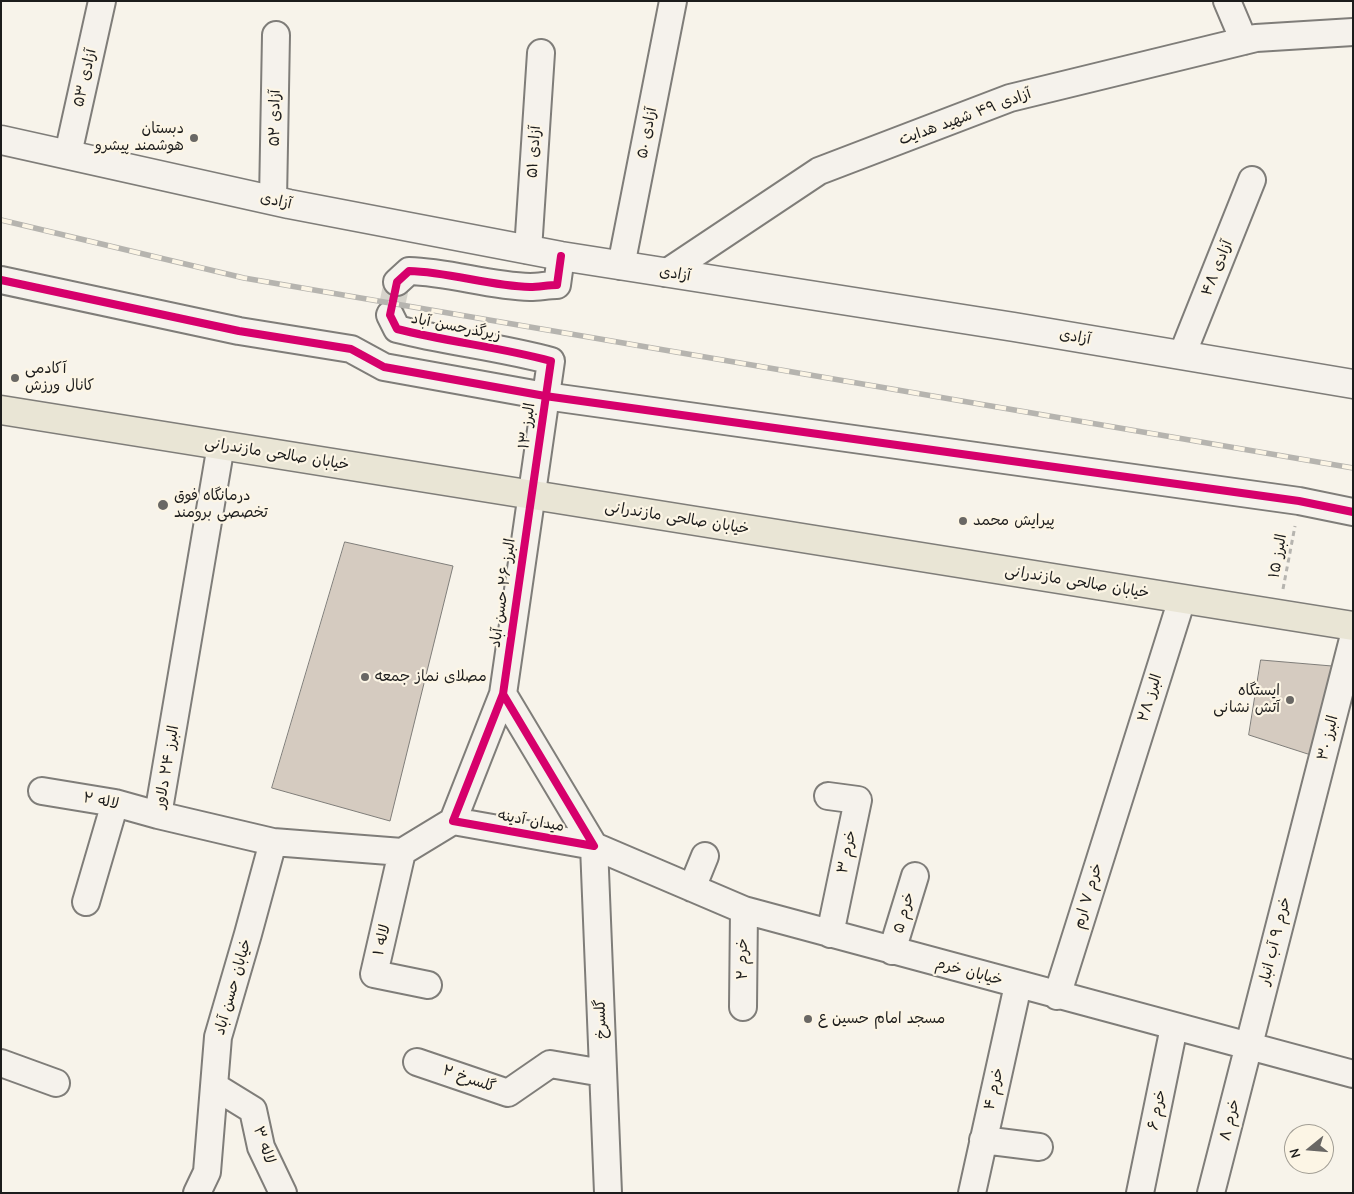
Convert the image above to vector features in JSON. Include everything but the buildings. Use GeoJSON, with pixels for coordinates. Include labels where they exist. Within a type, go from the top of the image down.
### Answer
{"type":"FeatureCollection","features":[{"type":"Feature","properties":{"kind":"main road","name":"آزادی"},"geometry":{"type":"LineString","coordinates":[[1,140],[273,200],[561,256],[1014,327],[1353,384]]}},
{"type":"Feature","properties":{"kind":"main road","name":"خیابان صالحی مازندرانی"},"geometry":{"type":"LineString","coordinates":[[1,410],[1353,626]]}},
{"type":"Feature","properties":{"kind":"street","name":"آزادی ۵۳"},"geometry":{"type":"LineString","coordinates":[[68,154],[102,1]]}},
{"type":"Feature","properties":{"kind":"street","name":"آزادی ۵۰"},"geometry":{"type":"LineString","coordinates":[[621,266],[673,1]]}},
{"type":"Feature","properties":{"kind":"street"},"geometry":{"type":"LineString","coordinates":[[1227,1],[1244,41]]}},
{"type":"Feature","properties":{"kind":"street","name":"آزادی ۴۹ شهید هدایت"},"geometry":{"type":"LineString","coordinates":[[666,273],[820,171],[1010,98],[1256,38],[1353,32]]}},
{"type":"Feature","properties":{"kind":"street","name":"آزادی ۵۲"},"geometry":{"type":"LineString","coordinates":[[273,200],[276,35]]}},
{"type":"Feature","properties":{"kind":"street","name":"آزادی ۵۱"},"geometry":{"type":"LineString","coordinates":[[528,250],[541,53]]}},
{"type":"Feature","properties":{"kind":"street","name":"آزادی ۴۸"},"geometry":{"type":"LineString","coordinates":[[1182,355],[1252,180]]}},
{"type":"Feature","properties":{"kind":"street"},"geometry":{"type":"LineString","coordinates":[[397,282],[409,271],[432,272],[530,287],[557,285],[561,256]]}},
{"type":"Feature","properties":{"kind":"street"},"geometry":{"type":"LineString","coordinates":[[1,280],[239,331],[352,349],[384,367],[545,396],[1299,501],[1353,512]]}},
{"type":"Feature","properties":{"kind":"street","name":"زیرگذرحسن آباد"},"geometry":{"type":"LineString","coordinates":[[390,315],[397,329],[526,354],[551,361]]}},
{"type":"Feature","properties":{"kind":"street","name":"البرز ۱۳"},"geometry":{"type":"LineString","coordinates":[[530,494],[551,361]]}},
{"type":"Feature","properties":{"kind":"street","name":"البرز ۲۴ دلاور"},"geometry":{"type":"LineString","coordinates":[[221,445],[158,816],[273,842],[402,852]]}},
{"type":"Feature","properties":{"kind":"street","name":"البرز ۲۶ حسن آباد"},"geometry":{"type":"LineString","coordinates":[[503,694],[530,494]]}},
{"type":"Feature","properties":{"kind":"street","name":"البرز ۲۸"},"geometry":{"type":"LineString","coordinates":[[1119,797],[1182,599]]}},
{"type":"Feature","properties":{"kind":"street","name":"البرز ۳۰"},"geometry":{"type":"LineString","coordinates":[[1302,836],[1353,639]]}},
{"type":"Feature","properties":{"kind":"street"},"geometry":{"type":"LineString","coordinates":[[402,852],[453,821],[503,694]]}},
{"type":"Feature","properties":{"kind":"street","name":"میدان آدینه"},"geometry":{"type":"LineString","coordinates":[[503,694],[594,846]]}},
{"type":"Feature","properties":{"kind":"street","name":"لاله ۲"},"geometry":{"type":"LineString","coordinates":[[42,791],[115,803],[158,816]]}},
{"type":"Feature","properties":{"kind":"street","name":"خرم ۳"},"geometry":{"type":"LineString","coordinates":[[828,796],[858,800],[830,934]]}},
{"type":"Feature","properties":{"kind":"street","name":"خرم ۷ ارم"},"geometry":{"type":"LineString","coordinates":[[1058,996],[1119,797]]}},
{"type":"Feature","properties":{"kind":"street"},"geometry":{"type":"LineString","coordinates":[[86,902],[115,803]]}},
{"type":"Feature","properties":{"kind":"street","name":"میدان آدینه"},"geometry":{"type":"LineString","coordinates":[[453,821],[594,846]]}},
{"type":"Feature","properties":{"kind":"street","name":"خرم ۹ آب انبار"},"geometry":{"type":"LineString","coordinates":[[1248,1046],[1302,836]]}},
{"type":"Feature","properties":{"kind":"street","name":"خیابان حسن آباد"},"geometry":{"type":"LineString","coordinates":[[197,1193],[207,1172],[218,1037],[273,842]]}},
{"type":"Feature","properties":{"kind":"street","name":"خیابان خرم"},"geometry":{"type":"LineString","coordinates":[[594,846],[744,910],[1353,1074]]}},
{"type":"Feature","properties":{"kind":"street","name":"گلسرخ"},"geometry":{"type":"LineString","coordinates":[[594,846],[608,1193]]}},
{"type":"Feature","properties":{"kind":"street","name":"لاله ۱"},"geometry":{"type":"LineString","coordinates":[[402,852],[374,974],[428,985]]}},
{"type":"Feature","properties":{"kind":"street"},"geometry":{"type":"LineString","coordinates":[[692,888],[705,856]]}},
{"type":"Feature","properties":{"kind":"street","name":"خرم ۵"},"geometry":{"type":"LineString","coordinates":[[892,951],[915,876]]}},
{"type":"Feature","properties":{"kind":"street","name":"خرم ۲"},"geometry":{"type":"LineString","coordinates":[[743,1007],[744,910]]}},
{"type":"Feature","properties":{"kind":"street","name":"خرم ۴"},"geometry":{"type":"LineString","coordinates":[[972,1193],[1018,985]]}},
{"type":"Feature","properties":{"kind":"street","name":"خرم ۶"},"geometry":{"type":"LineString","coordinates":[[1140,1193],[1174,1027]]}},
{"type":"Feature","properties":{"kind":"street","name":"خرم ۸"},"geometry":{"type":"LineString","coordinates":[[1211,1193],[1248,1046]]}},
{"type":"Feature","properties":{"kind":"street","name":"گلسرخ ۲"},"geometry":{"type":"LineString","coordinates":[[417,1062],[508,1093],[550,1064],[603,1073]]}},
{"type":"Feature","properties":{"kind":"street"},"geometry":{"type":"LineString","coordinates":[[1,1063],[56,1083]]}},
{"type":"Feature","properties":{"kind":"street","name":"لاله ۳"},"geometry":{"type":"LineString","coordinates":[[214,1086],[253,1110],[262,1147],[283,1193]]}},
{"type":"Feature","properties":{"kind":"street"},"geometry":{"type":"LineString","coordinates":[[983,1140],[1039,1147]]}},
{"type":"Feature","properties":{"kind":"tunnel"},"geometry":{"type":"LineString","coordinates":[[390,315],[397,282]]}},
{"type":"Feature","properties":{"kind":"railway"},"geometry":{"type":"LineString","coordinates":[[1,220],[244,278],[1353,468]]}},
{"type":"Feature","properties":{"kind":"cycle path"},"geometry":{"type":"LineString","coordinates":[[503,694],[594,846],[453,821],[503,694],[551,361],[397,329],[390,315],[397,282],[409,271],[515,286],[557,285],[561,256]]}},
{"type":"Feature","properties":{"kind":"cycle path"},"geometry":{"type":"LineString","coordinates":[[1,280],[239,331],[351,349],[384,367],[545,396],[1299,501],[1353,512]]}},
{"type":"Feature","properties":{"kind":"place","name":"دبستان هوشمند پیشرو"},"geometry":{"type":"Point","coordinates":[194,138]}},
{"type":"Feature","properties":{"kind":"place","name":"آکادمی کانال ورزش"},"geometry":{"type":"Point","coordinates":[15,378]}},
{"type":"Feature","properties":{"kind":"place","name":"درمانگاه فوق تخصصی برومند"},"geometry":{"type":"Point","coordinates":[163,505]}},
{"type":"Feature","properties":{"kind":"place","name":"پیرایش محمد"},"geometry":{"type":"Point","coordinates":[963,521]}},
{"type":"Feature","properties":{"kind":"place","name":"مصلای نماز جمعه"},"geometry":{"type":"Point","coordinates":[365,677]}},
{"type":"Feature","properties":{"kind":"place","name":"ایستگاه آتش نشانی"},"geometry":{"type":"Point","coordinates":[1290,700]}},
{"type":"Feature","properties":{"kind":"place","name":"مسجد امام حسین ع"},"geometry":{"type":"Point","coordinates":[808,1019]}}]}
